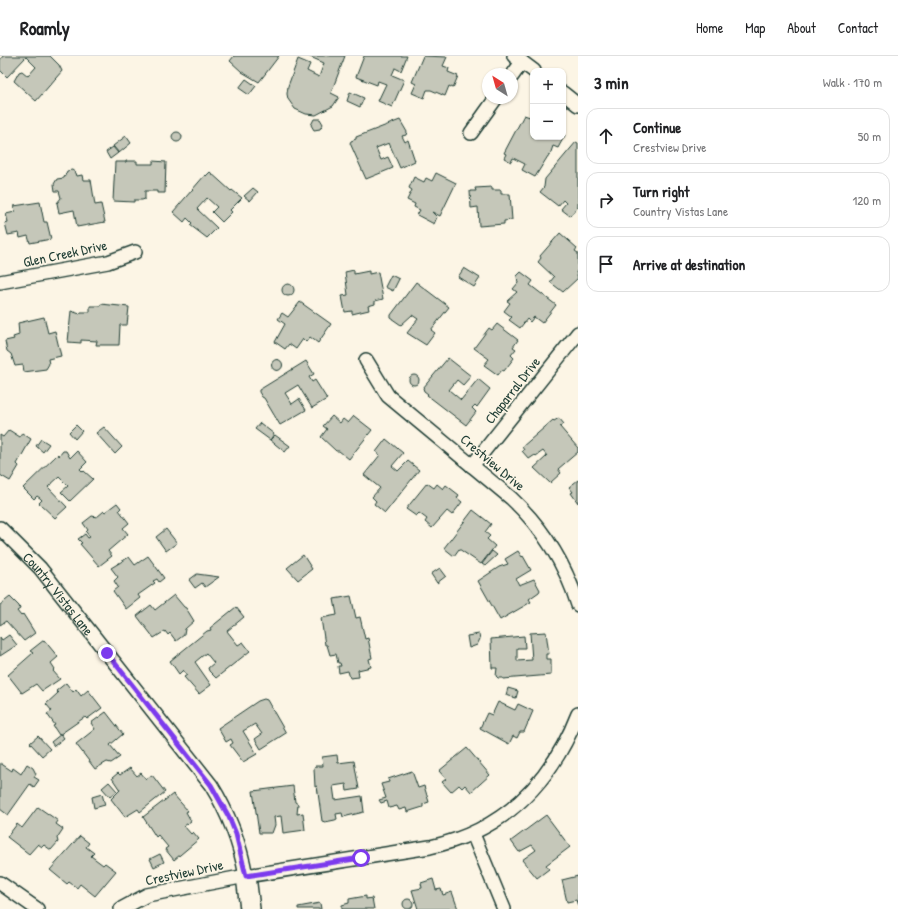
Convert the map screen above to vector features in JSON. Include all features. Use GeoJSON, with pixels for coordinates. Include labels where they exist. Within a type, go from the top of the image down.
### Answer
{"type":"FeatureCollection","features":[{"type":"Feature","properties":{"kind":"street"},"geometry":{"type":"LineString","coordinates":[[518,59],[530,68]]}},
{"type":"Feature","properties":{"kind":"street"},"geometry":{"type":"LineString","coordinates":[[566,95],[578,105]]}},
{"type":"Feature","properties":{"kind":"street"},"geometry":{"type":"LineString","coordinates":[[471,133],[492,104]]}},
{"type":"Feature","properties":{"kind":"street","name":"Glen Creek Drive"},"geometry":{"type":"LineString","coordinates":[[0,282],[108,262],[135,252]]}},
{"type":"Feature","properties":{"kind":"street","name":"Chaparral Drive"},"geometry":{"type":"LineString","coordinates":[[472,466],[578,333]]}},
{"type":"Feature","properties":{"kind":"street","name":"Crestview Drive"},"geometry":{"type":"LineString","coordinates":[[366,360],[388,396],[511,498],[538,527],[554,549],[567,575],[578,605]]}},
{"type":"Feature","properties":{"kind":"street","name":"Country Vistas Lane"},"geometry":{"type":"LineString","coordinates":[[0,528],[40,568],[211,785],[236,834],[246,876],[250,909]]}},
{"type":"Feature","properties":{"kind":"street","name":"Crestview Drive"},"geometry":{"type":"LineString","coordinates":[[121,909],[147,895],[246,876],[430,847],[453,842],[473,834],[504,815],[532,791],[564,747],[578,714]]}},
{"type":"Feature","properties":{"kind":"street"},"geometry":{"type":"LineString","coordinates":[[473,834],[504,909]]}},
{"type":"Feature","properties":{"kind":"street"},"geometry":{"type":"LineString","coordinates":[[0,883],[37,909]]}},
{"type":"Feature","properties":{"kind":"building"},"geometry":{"type":"Polygon","coordinates":[[[3,56],[50,56],[59,65],[62,71],[36,101],[14,81],[19,72],[22,71],[28,76],[36,67],[26,57],[7,77],[0,70],[0,60],[3,56]]]}},
{"type":"Feature","properties":{"kind":"building"},"geometry":{"type":"Polygon","coordinates":[[[234,56],[279,56],[259,82],[242,72],[230,61],[234,56]]]}},
{"type":"Feature","properties":{"kind":"building"},"geometry":{"type":"Polygon","coordinates":[[[308,56],[345,56],[331,93],[339,97],[333,106],[316,115],[306,114],[295,109],[288,99],[287,94],[288,86],[298,59],[310,64],[307,71],[319,77],[324,63],[308,56]]]}},
{"type":"Feature","properties":{"kind":"building"},"geometry":{"type":"Polygon","coordinates":[[[364,56],[407,56],[401,71],[395,68],[392,75],[404,80],[392,107],[378,101],[386,84],[378,81],[377,85],[356,77],[364,56]]]}},
{"type":"Feature","properties":{"kind":"building"},"geometry":{"type":"Polygon","coordinates":[[[423,56],[447,57],[443,66],[449,68],[448,72],[458,76],[453,88],[449,86],[445,96],[431,90],[427,90],[424,98],[412,93],[416,84],[412,82],[423,56]]]}},
{"type":"Feature","properties":{"kind":"building"},"geometry":{"type":"Polygon","coordinates":[[[246,79],[256,86],[249,95],[239,88],[246,79]]]}},
{"type":"Feature","properties":{"kind":"building"},"geometry":{"type":"Polygon","coordinates":[[[350,92],[364,98],[360,107],[347,101],[350,92]]]}},
{"type":"Feature","properties":{"kind":"building"},"geometry":{"type":"Polygon","coordinates":[[[524,115],[530,117],[530,140],[562,140],[558,148],[553,146],[550,155],[535,177],[522,170],[525,164],[513,158],[511,162],[504,158],[506,154],[504,153],[524,115]]]}},
{"type":"Feature","properties":{"kind":"building"},"geometry":{"type":"Polygon","coordinates":[[[314,119],[320,119],[323,124],[320,129],[314,130],[311,125],[314,119]]]}},
{"type":"Feature","properties":{"kind":"building"},"geometry":{"type":"Polygon","coordinates":[[[400,120],[407,132],[406,135],[402,136],[405,142],[408,140],[415,161],[400,168],[389,143],[376,148],[381,160],[388,157],[393,168],[366,179],[350,143],[351,141],[356,139],[356,137],[400,120]]]}},
{"type":"Feature","properties":{"kind":"building"},"geometry":{"type":"Polygon","coordinates":[[[175,132],[179,132],[181,133],[181,141],[175,142],[172,139],[172,135],[175,132]]]}},
{"type":"Feature","properties":{"kind":"building"},"geometry":{"type":"Polygon","coordinates":[[[126,136],[131,143],[119,153],[113,146],[126,136]]]}},
{"type":"Feature","properties":{"kind":"building"},"geometry":{"type":"Polygon","coordinates":[[[576,142],[578,143],[578,207],[570,216],[561,209],[566,203],[563,200],[558,206],[540,192],[544,187],[545,179],[576,142]]]}},
{"type":"Feature","properties":{"kind":"building"},"geometry":{"type":"Polygon","coordinates":[[[113,147],[118,153],[110,159],[106,152],[113,147]]]}},
{"type":"Feature","properties":{"kind":"building"},"geometry":{"type":"Polygon","coordinates":[[[137,161],[137,164],[153,164],[153,161],[166,162],[165,193],[145,191],[145,199],[142,200],[134,200],[134,202],[113,201],[115,162],[137,161]]]}},
{"type":"Feature","properties":{"kind":"building"},"geometry":{"type":"Polygon","coordinates":[[[72,170],[77,176],[82,175],[83,180],[91,180],[95,205],[101,204],[105,222],[77,227],[74,210],[59,213],[57,203],[61,198],[59,191],[55,191],[54,184],[57,179],[64,178],[67,171],[72,170]]]}},
{"type":"Feature","properties":{"kind":"building"},"geometry":{"type":"Polygon","coordinates":[[[210,172],[231,191],[232,190],[242,198],[230,210],[232,212],[222,222],[212,212],[217,207],[207,198],[197,209],[217,228],[207,238],[190,225],[192,223],[187,218],[184,222],[173,212],[205,175],[206,176],[210,172]]]}},
{"type":"Feature","properties":{"kind":"building"},"geometry":{"type":"Polygon","coordinates":[[[436,173],[456,183],[440,216],[432,212],[437,217],[434,224],[417,215],[420,210],[414,207],[415,204],[407,200],[412,190],[409,188],[414,177],[424,182],[426,178],[432,181],[436,173]]]}},
{"type":"Feature","properties":{"kind":"building"},"geometry":{"type":"Polygon","coordinates":[[[492,187],[492,190],[501,190],[501,194],[510,194],[512,220],[504,221],[504,224],[479,226],[478,207],[471,208],[470,191],[476,191],[475,188],[492,187]]]}},
{"type":"Feature","properties":{"kind":"building"},"geometry":{"type":"Polygon","coordinates":[[[253,188],[258,192],[250,201],[244,196],[253,188]]]}},
{"type":"Feature","properties":{"kind":"building"},"geometry":{"type":"Polygon","coordinates":[[[40,202],[44,222],[47,222],[51,239],[30,243],[28,236],[20,238],[19,233],[8,235],[5,223],[8,222],[6,214],[15,212],[14,206],[40,202]]]}},
{"type":"Feature","properties":{"kind":"building"},"geometry":{"type":"Polygon","coordinates":[[[560,233],[577,248],[575,251],[578,253],[578,270],[576,272],[578,278],[563,292],[550,282],[554,277],[538,262],[541,258],[540,256],[560,233]]]}},
{"type":"Feature","properties":{"kind":"building"},"geometry":{"type":"Polygon","coordinates":[[[464,268],[480,278],[474,287],[458,277],[464,268]]]}},
{"type":"Feature","properties":{"kind":"building"},"geometry":{"type":"Polygon","coordinates":[[[354,270],[354,274],[369,271],[369,274],[378,272],[383,299],[375,301],[375,304],[368,306],[369,310],[352,314],[352,311],[345,312],[342,296],[348,295],[345,272],[354,270]]]}},
{"type":"Feature","properties":{"kind":"building"},"geometry":{"type":"Polygon","coordinates":[[[521,272],[533,281],[530,285],[556,305],[542,323],[534,317],[530,322],[527,319],[520,328],[509,320],[512,317],[504,311],[510,303],[507,301],[517,292],[513,289],[518,283],[517,276],[521,272]]]}},
{"type":"Feature","properties":{"kind":"building"},"geometry":{"type":"Polygon","coordinates":[[[391,275],[399,279],[393,291],[385,287],[391,275]]]}},
{"type":"Feature","properties":{"kind":"building"},"geometry":{"type":"Polygon","coordinates":[[[416,282],[449,307],[431,330],[435,333],[426,345],[407,333],[418,319],[412,315],[401,325],[391,318],[391,315],[416,282]]]}},
{"type":"Feature","properties":{"kind":"building"},"geometry":{"type":"Polygon","coordinates":[[[286,284],[290,284],[294,290],[290,296],[286,296],[282,292],[282,288],[286,284]]]}},
{"type":"Feature","properties":{"kind":"building"},"geometry":{"type":"Polygon","coordinates":[[[300,302],[331,324],[318,343],[310,337],[306,342],[303,339],[296,349],[289,344],[285,349],[275,342],[285,324],[278,319],[282,313],[288,317],[300,302]]]}},
{"type":"Feature","properties":{"kind":"building"},"geometry":{"type":"Polygon","coordinates":[[[101,304],[129,307],[127,325],[120,325],[119,345],[96,345],[97,341],[81,340],[81,343],[68,342],[71,311],[80,314],[81,312],[90,312],[90,306],[100,306],[101,304]]]}},
{"type":"Feature","properties":{"kind":"building"},"geometry":{"type":"Polygon","coordinates":[[[44,317],[48,333],[55,331],[61,356],[48,359],[49,364],[46,369],[24,372],[23,365],[15,366],[11,354],[7,351],[5,341],[14,339],[13,337],[19,335],[18,323],[44,317]]]}},
{"type":"Feature","properties":{"kind":"building"},"geometry":{"type":"Polygon","coordinates":[[[497,324],[518,340],[513,347],[516,349],[511,355],[514,358],[504,371],[502,370],[498,375],[484,365],[489,359],[474,348],[489,328],[492,330],[497,324]]]}},
{"type":"Feature","properties":{"kind":"building"},"geometry":{"type":"Polygon","coordinates":[[[448,358],[471,376],[463,385],[457,380],[449,390],[461,400],[478,379],[490,389],[477,407],[475,405],[472,408],[476,412],[466,425],[427,395],[428,394],[423,388],[448,358]]]}},
{"type":"Feature","properties":{"kind":"building"},"geometry":{"type":"Polygon","coordinates":[[[277,359],[281,361],[283,365],[281,369],[277,371],[273,369],[271,365],[273,361],[277,359]]]}},
{"type":"Feature","properties":{"kind":"building"},"geometry":{"type":"Polygon","coordinates":[[[306,361],[314,374],[309,377],[312,382],[315,380],[327,399],[312,408],[298,385],[285,393],[292,404],[299,399],[306,410],[280,425],[259,390],[306,361]]]}},
{"type":"Feature","properties":{"kind":"building"},"geometry":{"type":"Polygon","coordinates":[[[412,375],[416,375],[418,376],[418,384],[412,385],[409,382],[409,378],[412,375]]]}},
{"type":"Feature","properties":{"kind":"building"},"geometry":{"type":"Polygon","coordinates":[[[332,416],[340,423],[343,419],[348,423],[354,416],[372,430],[349,459],[339,451],[336,451],[321,437],[327,429],[323,426],[332,416]]]}},
{"type":"Feature","properties":{"kind":"building"},"geometry":{"type":"Polygon","coordinates":[[[559,418],[564,424],[560,427],[578,448],[578,452],[558,469],[561,473],[550,483],[534,468],[547,456],[543,451],[529,459],[522,451],[524,450],[522,447],[553,420],[554,421],[559,418]]]}},
{"type":"Feature","properties":{"kind":"building"},"geometry":{"type":"Polygon","coordinates":[[[260,423],[274,434],[270,440],[255,429],[260,423]]]}},
{"type":"Feature","properties":{"kind":"building"},"geometry":{"type":"Polygon","coordinates":[[[76,425],[82,431],[75,439],[69,432],[76,425]]]}},
{"type":"Feature","properties":{"kind":"building"},"geometry":{"type":"Polygon","coordinates":[[[104,427],[122,447],[115,454],[96,433],[104,427]]]}},
{"type":"Feature","properties":{"kind":"building"},"geometry":{"type":"Polygon","coordinates":[[[9,430],[20,437],[22,433],[31,439],[17,464],[19,466],[10,481],[0,475],[0,435],[3,437],[9,430]]]}},
{"type":"Feature","properties":{"kind":"building"},"geometry":{"type":"Polygon","coordinates":[[[275,435],[290,446],[285,452],[270,440],[275,435]]]}},
{"type":"Feature","properties":{"kind":"building"},"geometry":{"type":"Polygon","coordinates":[[[41,439],[49,444],[43,452],[36,446],[41,439]]]}},
{"type":"Feature","properties":{"kind":"building"},"geometry":{"type":"Polygon","coordinates":[[[386,439],[403,453],[392,466],[398,471],[408,461],[419,470],[385,513],[374,504],[376,501],[372,497],[380,488],[364,475],[380,455],[376,452],[386,439]]]}},
{"type":"Feature","properties":{"kind":"building"},"geometry":{"type":"Polygon","coordinates":[[[63,451],[66,451],[70,458],[77,451],[87,462],[80,469],[93,479],[70,501],[61,492],[68,486],[59,477],[48,487],[67,507],[55,518],[39,503],[42,500],[40,498],[37,496],[34,499],[23,488],[63,451]]]}},
{"type":"Feature","properties":{"kind":"building"},"geometry":{"type":"Polygon","coordinates":[[[578,480],[578,503],[569,487],[578,480]]]}},
{"type":"Feature","properties":{"kind":"building"},"geometry":{"type":"Polygon","coordinates":[[[427,483],[434,488],[437,484],[443,489],[446,485],[459,495],[457,498],[462,502],[452,515],[447,511],[432,528],[425,522],[427,519],[419,513],[416,516],[406,509],[427,483]]]}},
{"type":"Feature","properties":{"kind":"building"},"geometry":{"type":"Polygon","coordinates":[[[117,503],[121,508],[119,510],[129,523],[123,528],[128,534],[108,551],[112,556],[99,566],[80,544],[82,543],[78,539],[85,534],[88,538],[90,537],[86,532],[88,530],[83,523],[92,516],[97,517],[117,503]]]}},
{"type":"Feature","properties":{"kind":"building"},"geometry":{"type":"Polygon","coordinates":[[[473,510],[491,524],[485,532],[490,536],[487,539],[495,546],[481,564],[459,549],[454,556],[444,548],[473,510]]]}},
{"type":"Feature","properties":{"kind":"building"},"geometry":{"type":"Polygon","coordinates":[[[166,529],[177,543],[166,551],[156,537],[166,529]]]}},
{"type":"Feature","properties":{"kind":"building"},"geometry":{"type":"Polygon","coordinates":[[[492,551],[497,555],[485,566],[482,564],[492,551]]]}},
{"type":"Feature","properties":{"kind":"building"},"geometry":{"type":"Polygon","coordinates":[[[518,551],[522,557],[523,556],[531,570],[516,579],[519,585],[534,579],[540,590],[529,599],[531,602],[500,620],[478,581],[499,567],[508,564],[505,559],[518,551]]]}},
{"type":"Feature","properties":{"kind":"building"},"geometry":{"type":"Polygon","coordinates":[[[303,555],[312,569],[298,580],[287,568],[303,555]]]}},
{"type":"Feature","properties":{"kind":"building"},"geometry":{"type":"Polygon","coordinates":[[[148,556],[164,578],[159,582],[157,579],[153,581],[155,583],[138,595],[140,598],[126,609],[113,591],[118,587],[114,581],[118,577],[111,568],[129,557],[135,565],[148,556]]]}},
{"type":"Feature","properties":{"kind":"building"},"geometry":{"type":"Polygon","coordinates":[[[440,568],[446,576],[437,583],[431,574],[440,568]]]}},
{"type":"Feature","properties":{"kind":"building"},"geometry":{"type":"Polygon","coordinates":[[[197,574],[219,577],[205,587],[202,583],[195,588],[189,580],[197,574]]]}},
{"type":"Feature","properties":{"kind":"building"},"geometry":{"type":"Polygon","coordinates":[[[174,595],[186,608],[194,621],[185,629],[184,635],[176,641],[170,633],[168,635],[165,631],[154,638],[137,616],[151,605],[155,610],[174,595]]]}},
{"type":"Feature","properties":{"kind":"building"},"geometry":{"type":"Polygon","coordinates":[[[351,596],[356,618],[360,617],[365,639],[368,638],[372,658],[369,659],[371,667],[358,670],[359,677],[350,678],[348,671],[339,673],[338,666],[341,666],[340,663],[338,663],[336,654],[330,655],[327,645],[325,645],[321,618],[337,615],[334,599],[351,596]]]}},
{"type":"Feature","properties":{"kind":"building"},"geometry":{"type":"Polygon","coordinates":[[[10,597],[19,606],[20,609],[17,611],[21,616],[23,614],[35,633],[24,641],[6,621],[0,625],[0,605],[10,597]]]}},
{"type":"Feature","properties":{"kind":"building"},"geometry":{"type":"Polygon","coordinates":[[[236,607],[244,617],[227,631],[238,645],[243,642],[250,651],[216,678],[209,671],[208,668],[214,663],[206,653],[195,662],[211,685],[199,694],[184,677],[187,675],[183,670],[179,674],[170,661],[207,631],[211,630],[210,628],[236,607]]]}},
{"type":"Feature","properties":{"kind":"building"},"geometry":{"type":"Polygon","coordinates":[[[546,632],[549,654],[546,654],[546,659],[551,659],[551,675],[503,679],[496,676],[497,668],[492,668],[491,639],[524,636],[525,648],[517,648],[517,661],[532,660],[530,633],[546,632]]]}},
{"type":"Feature","properties":{"kind":"building"},"geometry":{"type":"Polygon","coordinates":[[[479,634],[480,639],[477,645],[469,648],[467,636],[479,634]]]}},
{"type":"Feature","properties":{"kind":"building"},"geometry":{"type":"Polygon","coordinates":[[[9,635],[17,645],[0,656],[0,637],[2,640],[9,635]]]}},
{"type":"Feature","properties":{"kind":"building"},"geometry":{"type":"Polygon","coordinates":[[[44,640],[58,657],[51,663],[55,669],[53,671],[60,679],[42,691],[36,684],[22,693],[8,675],[33,653],[30,651],[44,640]]]}},
{"type":"Feature","properties":{"kind":"building"},"geometry":{"type":"Polygon","coordinates":[[[66,683],[73,692],[76,689],[81,696],[88,690],[102,708],[87,719],[85,717],[59,735],[53,726],[55,725],[47,714],[52,711],[46,704],[58,693],[56,691],[66,683]]]}},
{"type":"Feature","properties":{"kind":"building"},"geometry":{"type":"Polygon","coordinates":[[[508,688],[518,691],[516,698],[506,695],[508,688]]]}},
{"type":"Feature","properties":{"kind":"building"},"geometry":{"type":"Polygon","coordinates":[[[264,699],[267,700],[286,733],[261,749],[255,739],[262,734],[255,724],[243,731],[257,754],[243,762],[230,745],[233,743],[231,739],[226,742],[218,728],[258,701],[264,699]]]}},
{"type":"Feature","properties":{"kind":"building"},"geometry":{"type":"Polygon","coordinates":[[[498,702],[515,710],[518,704],[533,711],[524,732],[520,732],[517,738],[513,736],[509,744],[480,728],[487,713],[492,715],[498,702]]]}},
{"type":"Feature","properties":{"kind":"building"},"geometry":{"type":"Polygon","coordinates":[[[106,712],[123,734],[110,745],[120,757],[111,763],[107,762],[95,769],[76,744],[95,729],[91,723],[106,712]]]}},
{"type":"Feature","properties":{"kind":"building"},"geometry":{"type":"Polygon","coordinates":[[[61,734],[64,738],[54,746],[51,742],[61,734]]]}},
{"type":"Feature","properties":{"kind":"building"},"geometry":{"type":"Polygon","coordinates":[[[38,736],[50,749],[42,756],[30,743],[38,736]]]}},
{"type":"Feature","properties":{"kind":"building"},"geometry":{"type":"Polygon","coordinates":[[[467,748],[490,775],[471,792],[465,785],[462,788],[459,785],[451,792],[442,782],[446,779],[439,771],[467,748]]]}},
{"type":"Feature","properties":{"kind":"building"},"geometry":{"type":"Polygon","coordinates":[[[337,755],[338,763],[354,761],[359,789],[347,791],[346,784],[333,786],[335,800],[362,796],[364,812],[343,817],[342,813],[336,814],[337,819],[325,822],[322,821],[317,786],[315,787],[314,768],[315,766],[323,766],[322,757],[337,755]]]}},
{"type":"Feature","properties":{"kind":"building"},"geometry":{"type":"Polygon","coordinates":[[[0,763],[12,771],[13,768],[21,774],[27,764],[33,768],[36,774],[34,777],[39,780],[34,787],[30,784],[8,815],[0,809],[0,763]]]}},
{"type":"Feature","properties":{"kind":"building"},"geometry":{"type":"Polygon","coordinates":[[[130,768],[137,776],[141,773],[146,779],[152,775],[165,792],[140,812],[138,809],[125,817],[111,799],[120,790],[112,778],[118,773],[120,775],[130,768]]]}},
{"type":"Feature","properties":{"kind":"building"},"geometry":{"type":"Polygon","coordinates":[[[412,771],[418,788],[424,786],[429,802],[423,804],[423,807],[407,812],[406,808],[399,810],[397,806],[389,808],[387,801],[381,803],[379,800],[386,798],[381,784],[389,782],[388,779],[412,771]]]}},
{"type":"Feature","properties":{"kind":"building"},"geometry":{"type":"Polygon","coordinates":[[[109,782],[117,791],[110,797],[102,788],[109,782]]]}},
{"type":"Feature","properties":{"kind":"building"},"geometry":{"type":"Polygon","coordinates":[[[293,786],[295,802],[298,804],[297,814],[303,813],[305,830],[283,833],[281,816],[274,817],[275,825],[272,833],[259,833],[253,791],[293,786]]]}},
{"type":"Feature","properties":{"kind":"building"},"geometry":{"type":"Polygon","coordinates":[[[102,794],[105,805],[94,808],[92,797],[102,794]]]}},
{"type":"Feature","properties":{"kind":"building"},"geometry":{"type":"Polygon","coordinates":[[[173,794],[188,811],[186,812],[191,821],[184,826],[191,834],[193,832],[199,839],[174,860],[165,849],[168,847],[158,835],[156,837],[143,817],[173,794]]]}},
{"type":"Feature","properties":{"kind":"building"},"geometry":{"type":"Polygon","coordinates":[[[38,807],[58,821],[56,824],[63,829],[57,838],[58,842],[51,850],[44,845],[42,847],[38,844],[29,854],[7,837],[17,824],[22,828],[38,807]]]}},
{"type":"Feature","properties":{"kind":"building"},"geometry":{"type":"Polygon","coordinates":[[[546,815],[570,847],[546,865],[549,869],[537,878],[522,860],[536,850],[532,845],[519,852],[511,841],[546,815]]]}},
{"type":"Feature","properties":{"kind":"building"},"geometry":{"type":"Polygon","coordinates":[[[80,836],[89,843],[86,847],[94,853],[91,856],[103,865],[105,863],[116,871],[95,896],[80,884],[77,888],[69,882],[67,884],[50,870],[80,836]]]}},
{"type":"Feature","properties":{"kind":"building"},"geometry":{"type":"Polygon","coordinates":[[[160,854],[164,862],[154,867],[150,859],[160,854]]]}},
{"type":"Feature","properties":{"kind":"building"},"geometry":{"type":"Polygon","coordinates":[[[578,876],[578,906],[576,900],[567,902],[562,880],[578,876]]]}},
{"type":"Feature","properties":{"kind":"building"},"geometry":{"type":"Polygon","coordinates":[[[433,879],[436,890],[441,889],[443,895],[452,892],[458,909],[418,909],[412,890],[422,888],[421,883],[433,879]]]}},
{"type":"Feature","properties":{"kind":"building"},"geometry":{"type":"Polygon","coordinates":[[[366,896],[366,899],[372,898],[374,909],[342,909],[342,905],[349,903],[349,899],[366,896]]]}},
{"type":"Feature","properties":{"kind":"building"},"geometry":{"type":"Polygon","coordinates":[[[406,899],[410,899],[412,900],[412,908],[406,909],[403,906],[403,902],[406,899]]]}},
{"type":"Feature","properties":{"kind":"building"},"geometry":{"type":"Polygon","coordinates":[[[320,903],[321,909],[298,909],[298,907],[320,903]]]}},
{"type":"Feature","properties":{"kind":"route"},"geometry":{"type":"LineString","coordinates":[[107,653],[211,785],[221,801],[236,834],[246,876],[361,858]]}}]}
